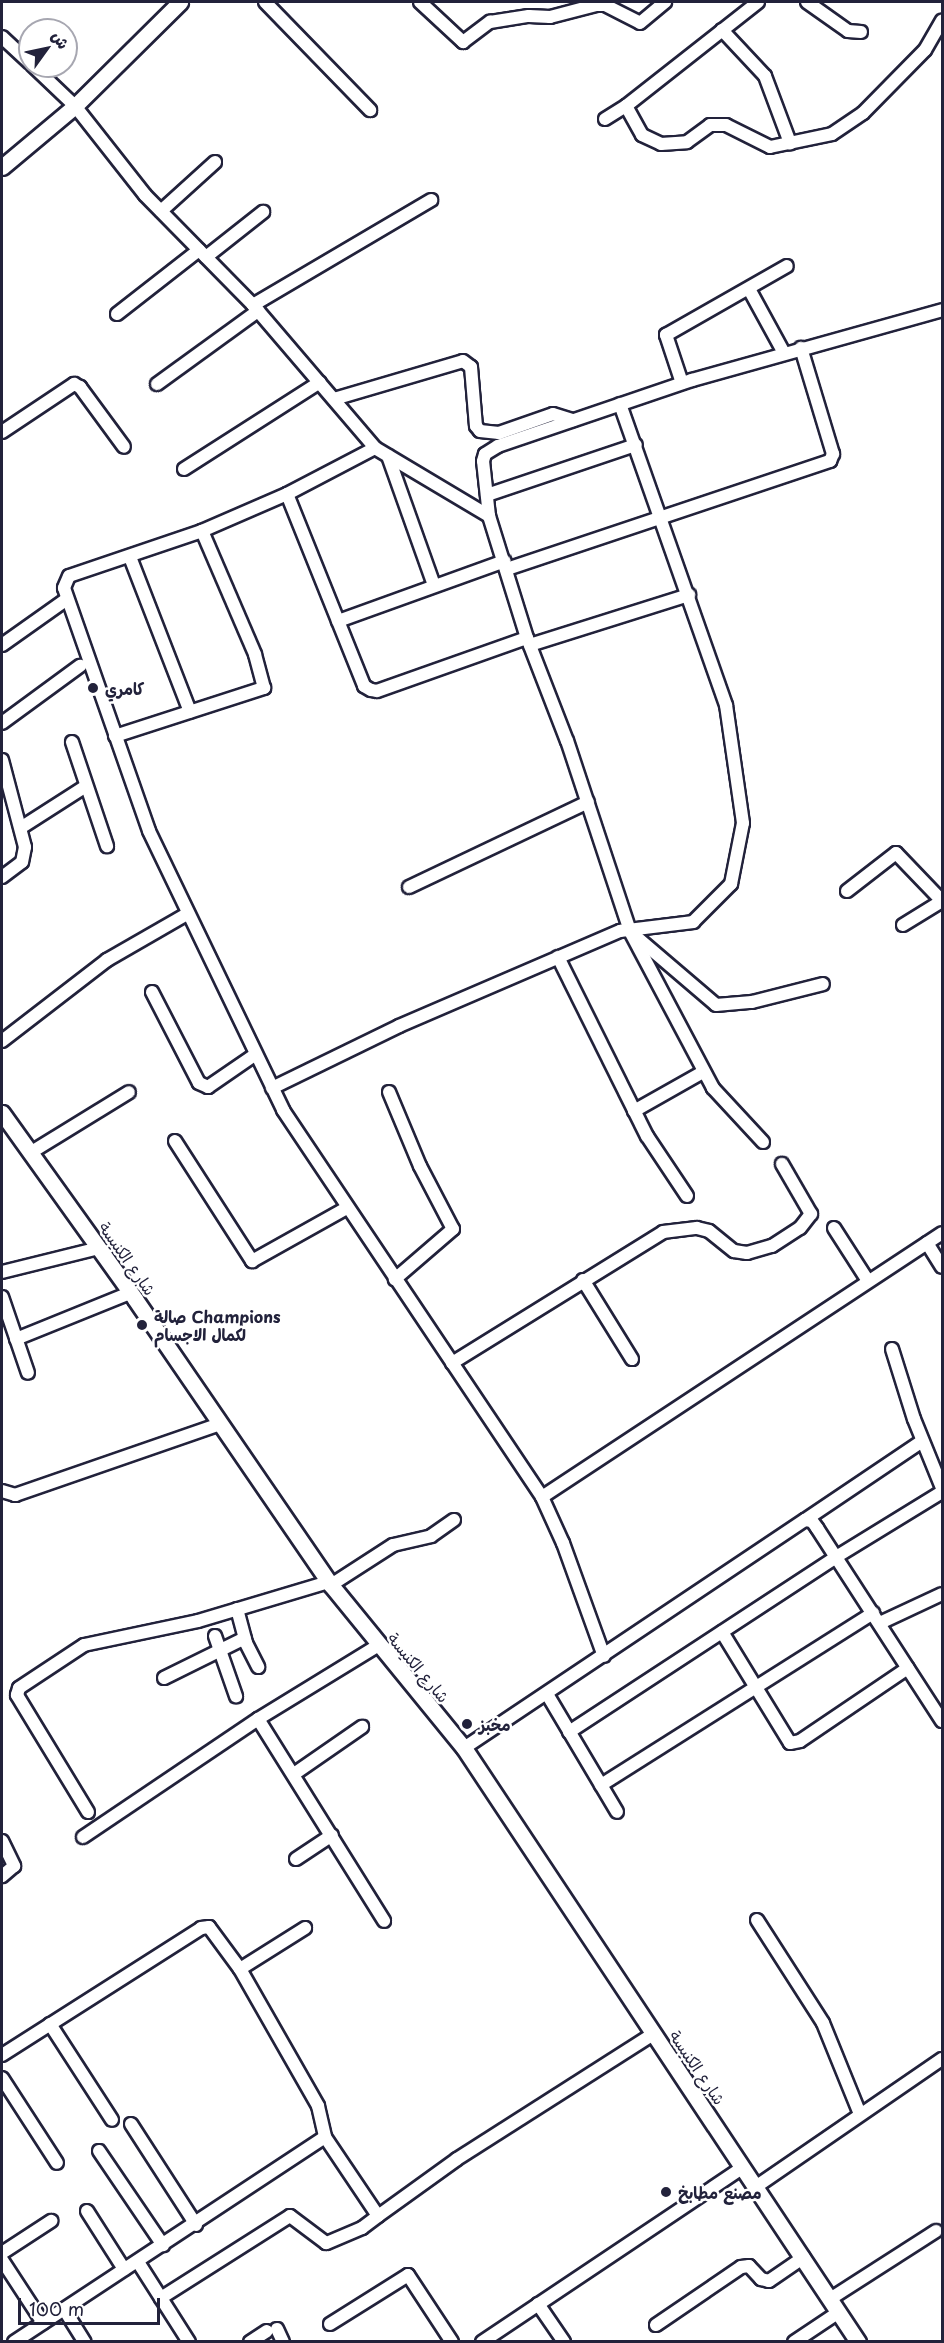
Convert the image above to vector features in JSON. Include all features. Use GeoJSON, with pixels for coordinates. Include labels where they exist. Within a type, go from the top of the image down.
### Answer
{"type":"FeatureCollection","features":[{"type":"Feature","properties":{"kind":"main road"},"geometry":{"type":"LineString","coordinates":[[2,167],[75,106],[180,2]]}},
{"type":"Feature","properties":{"kind":"main road","name":"شارع الكنيسة"},"geometry":{"type":"LineString","coordinates":[[2,1113],[99,1248],[330,1584],[377,1646],[464,1748],[653,2034],[757,2186],[858,2342]]}},
{"type":"Feature","properties":{"kind":"street"},"geometry":{"type":"LineString","coordinates":[[265,2],[370,110]]}},
{"type":"Feature","properties":{"kind":"street"},"geometry":{"type":"LineString","coordinates":[[420,2],[463,42],[490,22],[529,16],[550,17],[596,5],[605,5],[640,23],[666,2]]}},
{"type":"Feature","properties":{"kind":"street"},"geometry":{"type":"LineString","coordinates":[[605,119],[626,106],[758,2]]}},
{"type":"Feature","properties":{"kind":"street"},"geometry":{"type":"LineString","coordinates":[[807,2],[848,31],[861,32]]}},
{"type":"Feature","properties":{"kind":"street"},"geometry":{"type":"LineString","coordinates":[[626,106],[642,135],[661,144],[687,142],[710,125],[726,125],[770,147],[832,134],[863,112],[924,50],[942,20]]}},
{"type":"Feature","properties":{"kind":"street"},"geometry":{"type":"LineString","coordinates":[[722,30],[765,76],[790,143]]}},
{"type":"Feature","properties":{"kind":"street"},"geometry":{"type":"LineString","coordinates":[[2,37],[18,52]]}},
{"type":"Feature","properties":{"kind":"street"},"geometry":{"type":"LineString","coordinates":[[46,78],[75,106],[117,164],[256,308],[375,448],[489,516]]}},
{"type":"Feature","properties":{"kind":"street"},"geometry":{"type":"LineString","coordinates":[[160,211],[215,162]]}},
{"type":"Feature","properties":{"kind":"street"},"geometry":{"type":"LineString","coordinates":[[157,384],[256,308],[430,200]]}},
{"type":"Feature","properties":{"kind":"street"},"geometry":{"type":"LineString","coordinates":[[117,314],[263,212]]}},
{"type":"Feature","properties":{"kind":"street"},"geometry":{"type":"LineString","coordinates":[[682,383],[666,335],[787,267]]}},
{"type":"Feature","properties":{"kind":"street"},"geometry":{"type":"LineString","coordinates":[[749,289],[784,353]]}},
{"type":"Feature","properties":{"kind":"street"},"geometry":{"type":"LineString","coordinates":[[763,1142],[703,1072],[629,930],[588,802],[528,642],[489,516],[485,454],[573,420],[682,383],[942,310]]}},
{"type":"Feature","properties":{"kind":"street"},"geometry":{"type":"LineString","coordinates":[[338,621],[434,585],[663,519],[830,461],[833,454],[801,348]]}},
{"type":"Feature","properties":{"kind":"street"},"geometry":{"type":"LineString","coordinates":[[334,399],[463,361],[471,367],[476,426],[480,431],[499,433],[553,414],[573,420]]}},
{"type":"Feature","properties":{"kind":"street"},"geometry":{"type":"LineString","coordinates":[[184,469],[320,382]]}},
{"type":"Feature","properties":{"kind":"street"},"geometry":{"type":"LineString","coordinates":[[2,432],[74,384],[80,387],[124,447]]}},
{"type":"Feature","properties":{"kind":"street"},"geometry":{"type":"LineString","coordinates":[[272,1088],[399,1026],[558,957],[629,930],[677,926],[704,914],[731,884],[742,842],[743,823],[726,705],[663,519],[620,404]]}},
{"type":"Feature","properties":{"kind":"street"},"geometry":{"type":"LineString","coordinates":[[487,495],[636,445]]}},
{"type":"Feature","properties":{"kind":"street"},"geometry":{"type":"LineString","coordinates":[[375,448],[287,494],[202,531],[69,576],[64,584],[67,599],[149,831],[272,1088],[348,1208],[542,1497],[563,1543],[604,1656]]}},
{"type":"Feature","properties":{"kind":"street"},"geometry":{"type":"LineString","coordinates":[[388,456],[434,585]]}},
{"type":"Feature","properties":{"kind":"street"},"geometry":{"type":"LineString","coordinates":[[287,494],[364,686],[377,691],[528,642],[689,594]]}},
{"type":"Feature","properties":{"kind":"street"},"geometry":{"type":"LineString","coordinates":[[115,735],[264,688],[255,654],[202,531]]}},
{"type":"Feature","properties":{"kind":"street"},"geometry":{"type":"LineString","coordinates":[[130,557],[190,712]]}},
{"type":"Feature","properties":{"kind":"street"},"geometry":{"type":"LineString","coordinates":[[2,645],[67,599]]}},
{"type":"Feature","properties":{"kind":"street"},"geometry":{"type":"LineString","coordinates":[[2,723],[80,666]]}},
{"type":"Feature","properties":{"kind":"street"},"geometry":{"type":"LineString","coordinates":[[72,742],[107,846]]}},
{"type":"Feature","properties":{"kind":"street"},"geometry":{"type":"LineString","coordinates":[[2,760],[22,827],[23,858],[2,877]]}},
{"type":"Feature","properties":{"kind":"street"},"geometry":{"type":"LineString","coordinates":[[22,827],[86,786]]}},
{"type":"Feature","properties":{"kind":"street"},"geometry":{"type":"LineString","coordinates":[[409,888],[588,802]]}},
{"type":"Feature","properties":{"kind":"street"},"geometry":{"type":"LineString","coordinates":[[847,891],[896,853],[942,901],[903,925]]}},
{"type":"Feature","properties":{"kind":"street"},"geometry":{"type":"LineString","coordinates":[[2,1041],[106,960],[188,914]]}},
{"type":"Feature","properties":{"kind":"street"},"geometry":{"type":"LineString","coordinates":[[629,930],[716,1005],[752,1002],[823,984]]}},
{"type":"Feature","properties":{"kind":"street"},"geometry":{"type":"LineString","coordinates":[[558,957],[634,1111],[687,1196]]}},
{"type":"Feature","properties":{"kind":"street"},"geometry":{"type":"LineString","coordinates":[[152,992],[199,1083],[204,1086],[256,1054]]}},
{"type":"Feature","properties":{"kind":"street"},"geometry":{"type":"LineString","coordinates":[[634,1111],[703,1072]]}},
{"type":"Feature","properties":{"kind":"street"},"geometry":{"type":"LineString","coordinates":[[30,1153],[129,1092]]}},
{"type":"Feature","properties":{"kind":"street"},"geometry":{"type":"LineString","coordinates":[[389,1092],[416,1157],[453,1229],[396,1279]]}},
{"type":"Feature","properties":{"kind":"street"},"geometry":{"type":"LineString","coordinates":[[175,1141],[252,1261],[348,1208]]}},
{"type":"Feature","properties":{"kind":"street"},"geometry":{"type":"LineString","coordinates":[[452,1363],[663,1232],[697,1228],[710,1231],[734,1251],[747,1252],[772,1246],[800,1228],[810,1214],[782,1164]]}},
{"type":"Feature","properties":{"kind":"street"},"geometry":{"type":"LineString","coordinates":[[834,1228],[868,1281]]}},
{"type":"Feature","properties":{"kind":"street"},"geometry":{"type":"LineString","coordinates":[[542,1497],[942,1233]]}},
{"type":"Feature","properties":{"kind":"street"},"geometry":{"type":"LineString","coordinates":[[927,1243],[942,1267]]}},
{"type":"Feature","properties":{"kind":"street"},"geometry":{"type":"LineString","coordinates":[[2,1272],[99,1248]]}},
{"type":"Feature","properties":{"kind":"street"},"geometry":{"type":"LineString","coordinates":[[583,1280],[632,1359]]}},
{"type":"Feature","properties":{"kind":"street"},"geometry":{"type":"LineString","coordinates":[[16,1339],[130,1293]]}},
{"type":"Feature","properties":{"kind":"street"},"geometry":{"type":"LineString","coordinates":[[2,1297],[28,1373]]}},
{"type":"Feature","properties":{"kind":"street"},"geometry":{"type":"LineString","coordinates":[[569,1732],[942,1490],[922,1441],[892,1349]]}},
{"type":"Feature","properties":{"kind":"street"},"geometry":{"type":"LineString","coordinates":[[2,1491],[15,1495],[220,1424]]}},
{"type":"Feature","properties":{"kind":"street"},"geometry":{"type":"LineString","coordinates":[[464,1748],[922,1441]]}},
{"type":"Feature","properties":{"kind":"street"},"geometry":{"type":"LineString","coordinates":[[88,1812],[17,1695],[19,1688],[84,1646],[128,1639],[330,1584],[393,1545],[431,1536],[454,1520]]}},
{"type":"Feature","properties":{"kind":"street"},"geometry":{"type":"LineString","coordinates":[[805,1520],[812,1521],[908,1668],[938,1705],[942,1721]]}},
{"type":"Feature","properties":{"kind":"street"},"geometry":{"type":"LineString","coordinates":[[601,1785],[755,1687],[876,1618],[942,1594]]}},
{"type":"Feature","properties":{"kind":"street"},"geometry":{"type":"LineString","coordinates":[[237,1609],[245,1638],[258,1667]]}},
{"type":"Feature","properties":{"kind":"street"},"geometry":{"type":"LineString","coordinates":[[722,1632],[787,1739],[795,1743],[908,1668]]}},
{"type":"Feature","properties":{"kind":"street"},"geometry":{"type":"LineString","coordinates":[[215,1636],[236,1696]]}},
{"type":"Feature","properties":{"kind":"street"},"geometry":{"type":"LineString","coordinates":[[164,1678],[245,1638]]}},
{"type":"Feature","properties":{"kind":"street"},"geometry":{"type":"LineString","coordinates":[[83,1837],[258,1719],[377,1646]]}},
{"type":"Feature","properties":{"kind":"street"},"geometry":{"type":"LineString","coordinates":[[547,1694],[617,1812]]}},
{"type":"Feature","properties":{"kind":"street"},"geometry":{"type":"LineString","coordinates":[[258,1719],[332,1834],[384,1921]]}},
{"type":"Feature","properties":{"kind":"street"},"geometry":{"type":"LineString","coordinates":[[294,1774],[362,1727]]}},
{"type":"Feature","properties":{"kind":"street"},"geometry":{"type":"LineString","coordinates":[[296,1859],[332,1834]]}},
{"type":"Feature","properties":{"kind":"street"},"geometry":{"type":"LineString","coordinates":[[2,1841],[14,1866],[2,1876]]}},
{"type":"Feature","properties":{"kind":"street"},"geometry":{"type":"LineString","coordinates":[[758,1920],[823,2023],[860,2114]]}},
{"type":"Feature","properties":{"kind":"street"},"geometry":{"type":"LineString","coordinates":[[4,2049],[50,2024],[201,1928],[209,1927],[240,1969],[318,2106],[325,2137],[378,2216]]}},
{"type":"Feature","properties":{"kind":"street"},"geometry":{"type":"LineString","coordinates":[[240,1969],[305,1928]]}},
{"type":"Feature","properties":{"kind":"street"},"geometry":{"type":"LineString","coordinates":[[50,2024],[112,2120]]}},
{"type":"Feature","properties":{"kind":"street"},"geometry":{"type":"LineString","coordinates":[[161,2298],[290,2216],[326,2243],[362,2228],[457,2159],[653,2034]]}},
{"type":"Feature","properties":{"kind":"street"},"geometry":{"type":"LineString","coordinates":[[757,2186],[942,2059]]}},
{"type":"Feature","properties":{"kind":"street"},"geometry":{"type":"LineString","coordinates":[[2,2078],[57,2163]]}},
{"type":"Feature","properties":{"kind":"street"},"geometry":{"type":"LineString","coordinates":[[131,2124],[196,2225]]}},
{"type":"Feature","properties":{"kind":"street"},"geometry":{"type":"LineString","coordinates":[[14,2342],[124,2269],[196,2225],[325,2137]]}},
{"type":"Feature","properties":{"kind":"street"},"geometry":{"type":"LineString","coordinates":[[99,2151],[163,2245]]}},
{"type":"Feature","properties":{"kind":"street"},"geometry":{"type":"LineString","coordinates":[[482,2342],[743,2167]]}},
{"type":"Feature","properties":{"kind":"street"},"geometry":{"type":"LineString","coordinates":[[87,2211],[124,2269]]}},
{"type":"Feature","properties":{"kind":"street"},"geometry":{"type":"LineString","coordinates":[[2,2253],[51,2221]]}},
{"type":"Feature","properties":{"kind":"street"},"geometry":{"type":"LineString","coordinates":[[794,2342],[835,2305],[936,2231]]}},
{"type":"Feature","properties":{"kind":"street"},"geometry":{"type":"LineString","coordinates":[[656,2325],[741,2266],[749,2266],[761,2279],[769,2281],[804,2257]]}},
{"type":"Feature","properties":{"kind":"street"},"geometry":{"type":"LineString","coordinates":[[2,2260],[43,2323]]}},
{"type":"Feature","properties":{"kind":"street"},"geometry":{"type":"LineString","coordinates":[[138,2262],[189,2342]]}},
{"type":"Feature","properties":{"kind":"street"},"geometry":{"type":"LineString","coordinates":[[330,2324],[408,2275],[452,2342]]}},
{"type":"Feature","properties":{"kind":"street"},"geometry":{"type":"LineString","coordinates":[[538,2304],[564,2342]]}},
{"type":"Feature","properties":{"kind":"street"},"geometry":{"type":"LineString","coordinates":[[64,2309],[85,2342]]}},
{"type":"Feature","properties":{"kind":"street"},"geometry":{"type":"LineString","coordinates":[[250,2342],[272,2330],[284,2342]]}},
{"type":"Feature","properties":{"kind":"place","name":"كامري"},"geometry":{"type":"Point","coordinates":[93,688]}},
{"type":"Feature","properties":{"kind":"place","name":"صالة Champions لكمال الاجسام"},"geometry":{"type":"Point","coordinates":[142,1325]}},
{"type":"Feature","properties":{"kind":"place","name":"مخبز"},"geometry":{"type":"Point","coordinates":[467,1724]}},
{"type":"Feature","properties":{"kind":"place","name":"مصنع مطابخ"},"geometry":{"type":"Point","coordinates":[666,2192]}}]}
